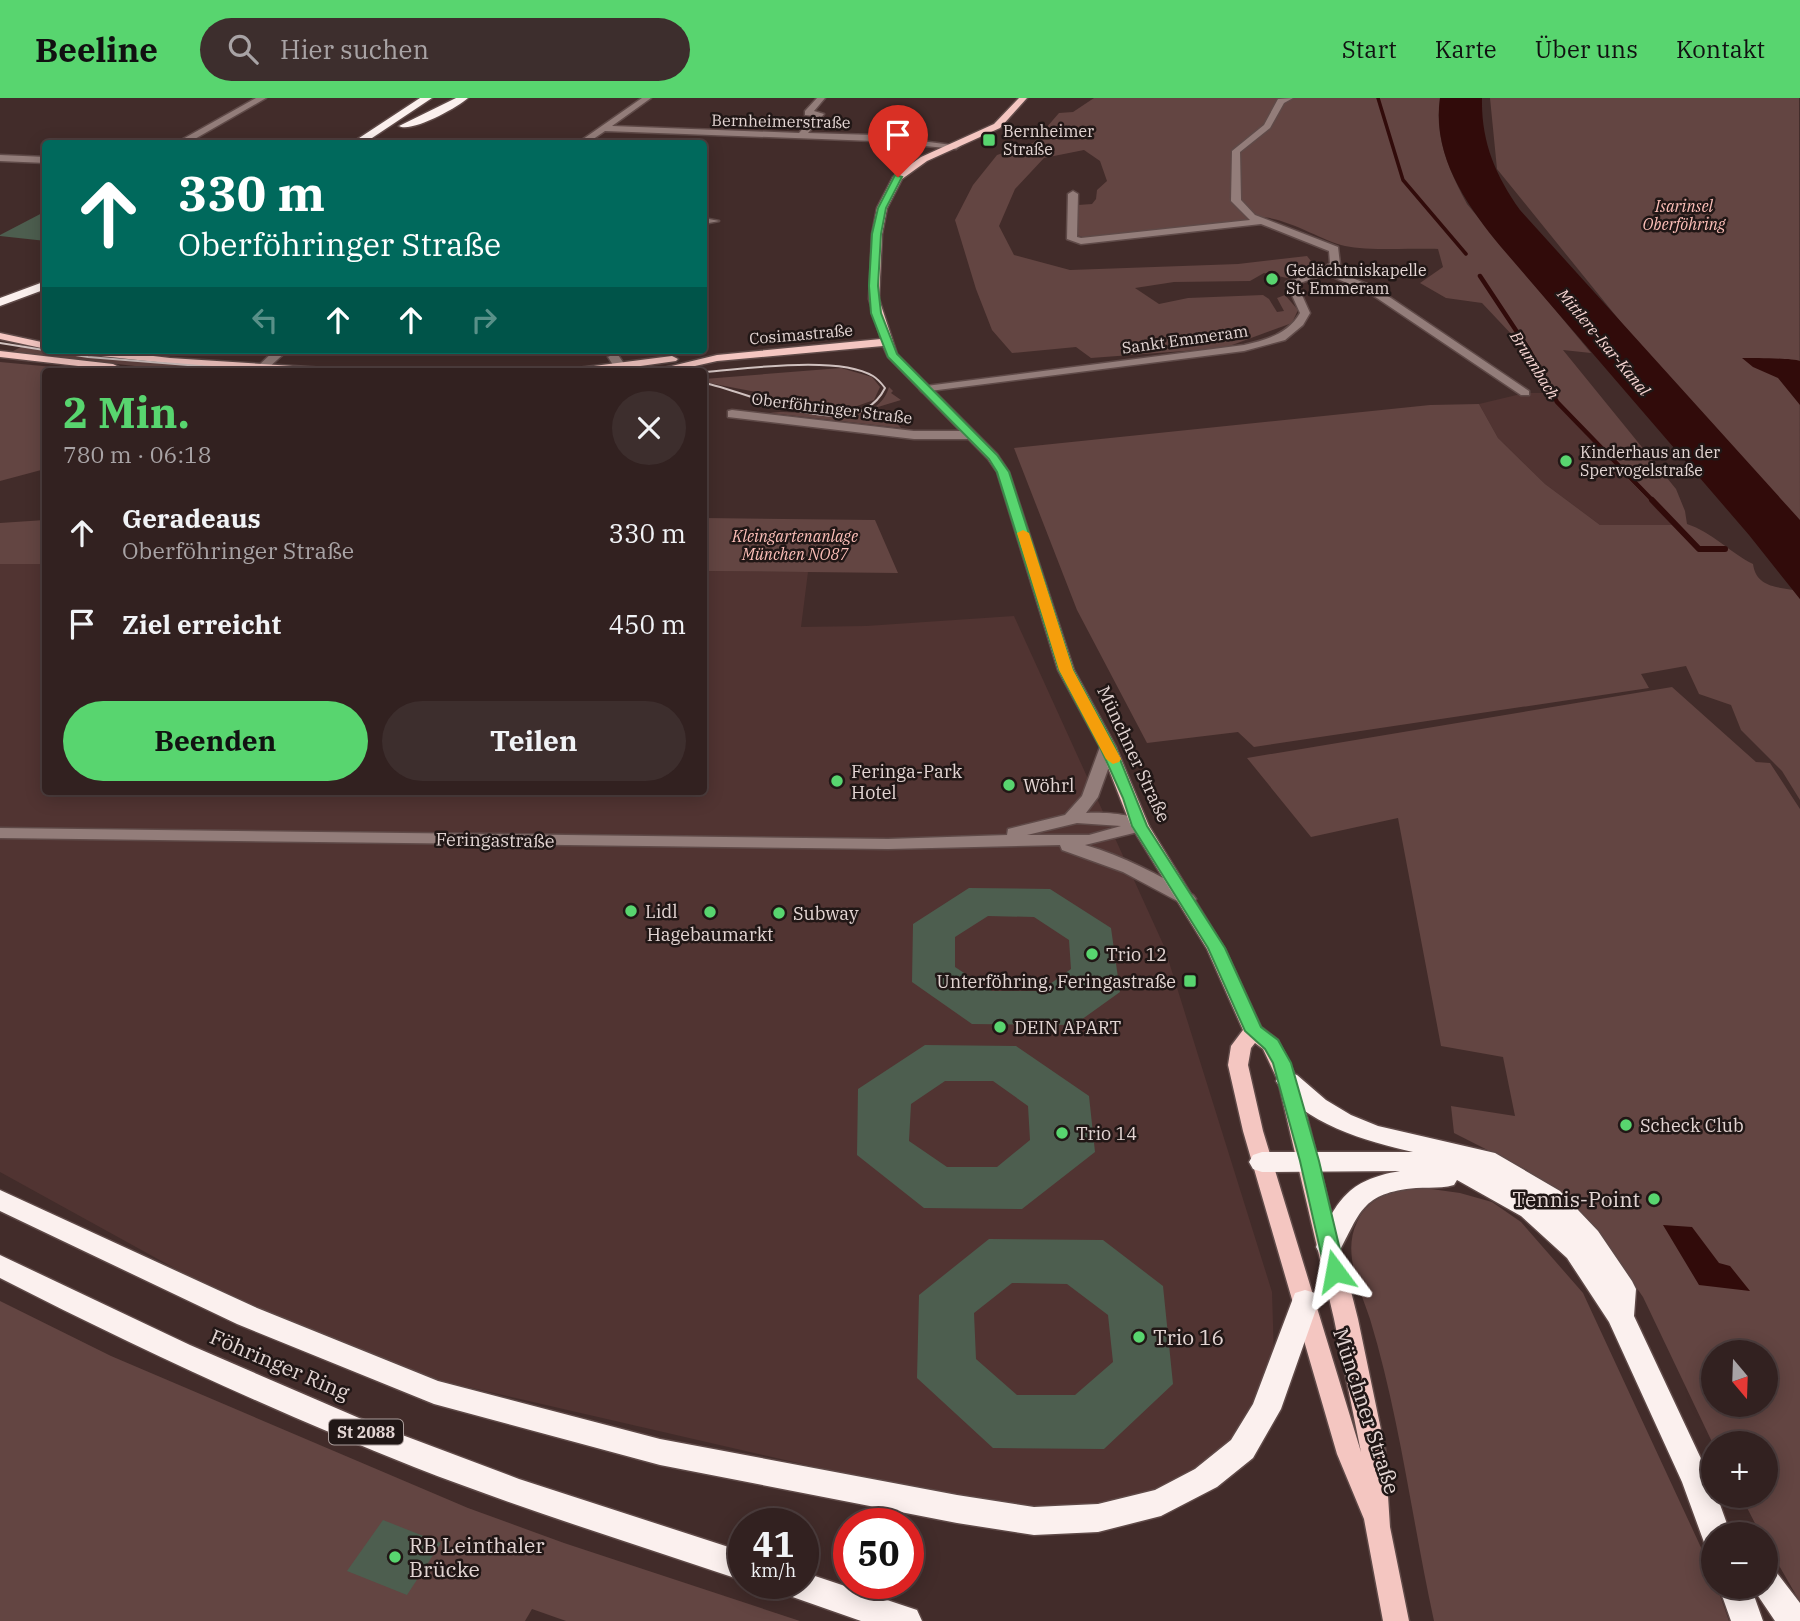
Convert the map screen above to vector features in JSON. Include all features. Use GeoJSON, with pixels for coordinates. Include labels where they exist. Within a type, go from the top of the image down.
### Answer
{"type":"FeatureCollection","features":[{"type":"Feature","properties":{"kind":"highway"},"geometry":{"type":"LineString","coordinates":[[361,140],[426,98]]}},
{"type":"Feature","properties":{"kind":"highway"},"geometry":{"type":"LineString","coordinates":[[382,140],[446,98]]}},
{"type":"Feature","properties":{"kind":"highway"},"geometry":{"type":"LineString","coordinates":[[404,126],[443,110],[463,98]]}},
{"type":"Feature","properties":{"kind":"highway"},"geometry":{"type":"LineString","coordinates":[[0,302],[42,286]]}},
{"type":"Feature","properties":{"kind":"highway"},"geometry":{"type":"LineString","coordinates":[[0,312],[42,296]]}},
{"type":"Feature","properties":{"kind":"highway"},"geometry":{"type":"LineString","coordinates":[[1288,1081],[1317,1106],[1342,1121],[1373,1134],[1486,1160],[1550,1198],[1589,1238],[1622,1289],[1620,1316]]}},
{"type":"Feature","properties":{"kind":"highway"},"geometry":{"type":"LineString","coordinates":[[1262,1162],[1402,1161],[1446,1165],[1485,1182],[1530,1209],[1576,1251],[1620,1316],[1697,1482],[1711,1522]]}},
{"type":"Feature","properties":{"kind":"highway"},"geometry":{"type":"LineString","coordinates":[[1329,1247],[1349,1205],[1383,1183],[1424,1176],[1485,1182]]}},
{"type":"Feature","properties":{"kind":"highway"},"geometry":{"type":"LineString","coordinates":[[0,1200],[247,1316],[434,1392],[660,1452],[957,1509],[1034,1521],[1098,1518],[1161,1502],[1206,1478],[1241,1449],[1266,1409],[1305,1300]]}},
{"type":"Feature","properties":{"kind":"highway","name":"Föhringer Ring"},"geometry":{"type":"LineString","coordinates":[[0,1266],[138,1336],[304,1408],[486,1480],[728,1562]]}},
{"type":"Feature","properties":{"kind":"highway"},"geometry":{"type":"LineString","coordinates":[[1697,1482],[1723,1522]]}},
{"type":"Feature","properties":{"kind":"highway"},"geometry":{"type":"LineString","coordinates":[[819,1592],[906,1621]]}},
{"type":"Feature","properties":{"kind":"highway"},"geometry":{"type":"LineString","coordinates":[[1739,1599],[1747,1621]]}},
{"type":"Feature","properties":{"kind":"highway"},"geometry":{"type":"LineString","coordinates":[[1778,1599],[1794,1621]]}},
{"type":"Feature","properties":{"kind":"main road","name":"Oberföhringer Straße"},"geometry":{"type":"LineString","coordinates":[[1024,98],[997,126],[924,159],[898,177],[882,208],[877,234],[874,299],[892,355],[993,457],[1003,472],[1032,563]]}},
{"type":"Feature","properties":{"kind":"main road"},"geometry":{"type":"LineString","coordinates":[[0,336],[42,345]]}},
{"type":"Feature","properties":{"kind":"main road","name":"Cosimastraße"},"geometry":{"type":"LineString","coordinates":[[671,368],[717,358],[887,342]]}},
{"type":"Feature","properties":{"kind":"main road"},"geometry":{"type":"LineString","coordinates":[[0,354],[131,368]]}},
{"type":"Feature","properties":{"kind":"main road"},"geometry":{"type":"LineString","coordinates":[[106,354],[261,368]]}},
{"type":"Feature","properties":{"kind":"main road","name":"Cosimastraße"},"geometry":{"type":"LineString","coordinates":[[592,368],[620,362],[698,356],[717,358]]}},
{"type":"Feature","properties":{"kind":"main road"},"geometry":{"type":"LineString","coordinates":[[620,362],[642,368]]}},
{"type":"Feature","properties":{"kind":"main road","name":"Münchner Straße"},"geometry":{"type":"LineString","coordinates":[[1032,563],[1066,670],[1108,747],[1140,826],[1216,948],[1254,1031],[1271,1045],[1288,1081],[1310,1161],[1373,1449],[1377,1527],[1396,1621]]}},
{"type":"Feature","properties":{"kind":"main road","name":"Münchner Straße"},"geometry":{"type":"LineString","coordinates":[[1254,1031],[1241,1046],[1240,1073],[1262,1162],[1349,1454],[1377,1527]]}},
{"type":"Feature","properties":{"kind":"street"},"geometry":{"type":"LineString","coordinates":[[186,140],[262,98]]}},
{"type":"Feature","properties":{"kind":"street"},"geometry":{"type":"LineString","coordinates":[[586,140],[647,98]]}},
{"type":"Feature","properties":{"kind":"street"},"geometry":{"type":"LineString","coordinates":[[802,135],[820,114],[808,113],[821,98]]}},
{"type":"Feature","properties":{"kind":"street"},"geometry":{"type":"LineString","coordinates":[[1289,98],[1281,101],[1267,126],[1236,151],[1236,201],[1252,217],[1334,249],[1335,264],[1326,271],[1372,290],[1525,393]]}},
{"type":"Feature","properties":{"kind":"street","name":"Bernheimerstraße"},"geometry":{"type":"LineString","coordinates":[[605,128],[874,138],[956,146]]}},
{"type":"Feature","properties":{"kind":"street"},"geometry":{"type":"LineString","coordinates":[[0,158],[42,160]]}},
{"type":"Feature","properties":{"kind":"street"},"geometry":{"type":"LineString","coordinates":[[1073,194],[1072,239],[1081,241],[1263,221]]}},
{"type":"Feature","properties":{"kind":"street","name":"Sankt Emmeram"},"geometry":{"type":"LineString","coordinates":[[926,390],[1250,347],[1292,331],[1302,323],[1305,313],[1291,282],[1326,271]]}},
{"type":"Feature","properties":{"kind":"street"},"geometry":{"type":"LineString","coordinates":[[261,368],[277,354]]}},
{"type":"Feature","properties":{"kind":"street","name":"Oberföhringer Straße"},"geometry":{"type":"LineString","coordinates":[[732,414],[922,436],[970,435]]}},
{"type":"Feature","properties":{"kind":"street"},"geometry":{"type":"LineString","coordinates":[[1070,820],[1090,797],[1108,747]]}},
{"type":"Feature","properties":{"kind":"street","name":"Feringastraße"},"geometry":{"type":"LineString","coordinates":[[990,839],[1097,815],[1118,818],[1140,826]]}},
{"type":"Feature","properties":{"kind":"street","name":"Feringastraße"},"geometry":{"type":"LineString","coordinates":[[0,833],[817,844],[990,839],[1090,840],[1140,826]]}},
{"type":"Feature","properties":{"kind":"street","name":"Feringastraße"},"geometry":{"type":"LineString","coordinates":[[1044,840],[1087,850],[1187,899]]}},
{"type":"Feature","properties":{"kind":"shaded area","name":"Kinderhaus an der Spervogelstraße"},"geometry":{"type":"Polygon","coordinates":[[[1525,393],[1546,393],[1673,526],[1600,525],[1545,484],[1498,438],[1479,404],[1525,393]]]}},
{"type":"Feature","properties":{"kind":"shaded area"},"geometry":{"type":"Polygon","coordinates":[[[0,564],[42,564],[42,795],[707,795],[707,571],[808,572],[801,627],[866,626],[1014,616],[1164,946],[1272,1292],[1274,1357],[1259,1391],[1232,1438],[1201,1471],[1135,1500],[1033,1510],[976,1504],[442,1381],[243,1306],[0,1172],[0,564]]]}},
{"type":"Feature","properties":{"kind":"green space"},"geometry":{"type":"Polygon","coordinates":[[[1094,98],[1440,98],[1439,126],[1444,153],[1467,204],[1591,353],[1563,350],[1676,489],[1687,524],[1753,564],[1762,581],[1793,590],[1800,599],[1800,800],[1782,771],[1741,730],[1731,705],[1699,694],[1686,666],[1641,674],[1649,688],[1254,747],[1238,732],[1147,743],[1077,610],[1014,448],[1430,405],[1479,404],[1498,438],[1545,484],[1600,525],[1672,525],[1546,393],[1532,356],[1482,303],[1446,298],[1420,283],[1443,267],[1438,249],[1354,248],[1276,219],[1262,217],[1249,218],[1238,224],[1085,238],[1077,235],[1078,205],[1092,204],[1097,190],[1107,181],[1100,161],[1084,150],[1044,158],[1015,189],[999,226],[1014,255],[1070,270],[1238,264],[1307,256],[1318,270],[1287,278],[1264,273],[1250,281],[1174,282],[1135,288],[1159,304],[1188,298],[1263,295],[1277,312],[1284,311],[1277,298],[1285,295],[1298,310],[1292,323],[1224,348],[1091,358],[1076,347],[1012,353],[992,330],[955,220],[973,185],[997,155],[1033,143],[1059,113],[1073,112],[1094,98]]]}},
{"type":"Feature","properties":{"kind":"green space","name":"Isarinsel Oberföhring"},"geometry":{"type":"Polygon","coordinates":[[[1490,98],[1799,98],[1800,522],[1667,379],[1497,169],[1490,98]]]}},
{"type":"Feature","properties":{"kind":"green space"},"geometry":{"type":"Polygon","coordinates":[[[27,344],[42,347],[42,354],[80,354],[249,368],[155,368],[9,353],[27,344]]]}},
{"type":"Feature","properties":{"kind":"green space"},"geometry":{"type":"Polygon","coordinates":[[[0,362],[64,368],[42,368],[42,470],[0,481],[0,362]]]}},
{"type":"Feature","properties":{"kind":"green space"},"geometry":{"type":"Polygon","coordinates":[[[841,368],[872,377],[880,387],[874,400],[843,411],[809,412],[789,407],[756,392],[707,383],[707,379],[841,368]]]}},
{"type":"Feature","properties":{"kind":"green space"},"geometry":{"type":"Polygon","coordinates":[[[889,387],[893,391],[891,393],[901,400],[870,409],[882,401],[889,387]]]}},
{"type":"Feature","properties":{"kind":"green space"},"geometry":{"type":"Polygon","coordinates":[[[868,410],[878,420],[893,419],[901,428],[770,413],[837,415],[868,410]]]}},
{"type":"Feature","properties":{"kind":"green space","name":"Kleingartenanlage München NO87"},"geometry":{"type":"Polygon","coordinates":[[[707,518],[875,520],[898,573],[707,571],[707,518]]]}},
{"type":"Feature","properties":{"kind":"green space"},"geometry":{"type":"Polygon","coordinates":[[[42,520],[42,564],[0,564],[0,523],[42,520]]]}},
{"type":"Feature","properties":{"kind":"green space","name":"Scheck Club"},"geometry":{"type":"Polygon","coordinates":[[[1672,687],[1756,762],[1770,763],[1800,809],[1800,1602],[1778,1564],[1778,1522],[1754,1522],[1747,1508],[1778,1508],[1778,1431],[1707,1431],[1643,1297],[1592,1224],[1527,1170],[1454,1133],[1451,1106],[1515,1116],[1503,1057],[1441,1046],[1398,818],[1311,837],[1247,758],[1672,687]]]}},
{"type":"Feature","properties":{"kind":"green space"},"geometry":{"type":"Polygon","coordinates":[[[1424,1188],[1460,1193],[1492,1202],[1521,1222],[1583,1293],[1701,1547],[1701,1599],[1721,1599],[1729,1621],[1434,1621],[1390,1394],[1352,1258],[1353,1234],[1363,1212],[1377,1199],[1395,1192],[1424,1188]]]}},
{"type":"Feature","properties":{"kind":"green space"},"geometry":{"type":"Polygon","coordinates":[[[0,1301],[111,1356],[468,1508],[728,1599],[800,1621],[566,1621],[532,1609],[525,1621],[0,1621],[0,1301]]]}},
{"type":"Feature","properties":{"kind":"water","name":"Mittlere-Isar-Kanal"},"geometry":{"type":"Polygon","coordinates":[[[1440,98],[1482,98],[1484,129],[1491,157],[1503,184],[1520,210],[1800,520],[1800,599],[1749,535],[1501,247],[1476,214],[1454,178],[1441,140],[1440,98]]]}},
{"type":"Feature","properties":{"kind":"water"},"geometry":{"type":"Polygon","coordinates":[[[1742,358],[1800,361],[1800,405],[1778,378],[1753,367],[1742,358]]]}},
{"type":"Feature","properties":{"kind":"water"},"geometry":{"type":"Polygon","coordinates":[[[1663,1225],[1692,1227],[1719,1263],[1730,1266],[1750,1291],[1699,1285],[1663,1225]]]}},
{"type":"Feature","properties":{"kind":"building"},"geometry":{"type":"Polygon","coordinates":[[[42,213],[42,241],[0,235],[42,213]]]}},
{"type":"Feature","properties":{"kind":"building","name":"Trio 12"},"geometry":{"type":"Polygon","coordinates":[[[969,888],[1050,889],[1111,928],[1120,992],[1074,1025],[972,1024],[912,982],[913,924],[969,888]],[[988,916],[955,937],[955,967],[992,991],[1040,991],[1071,969],[1069,940],[1034,917],[988,916]]]}},
{"type":"Feature","properties":{"kind":"building","name":"Trio 14"},"geometry":{"type":"Polygon","coordinates":[[[925,1045],[1016,1046],[1089,1096],[1095,1152],[1022,1209],[924,1208],[857,1155],[858,1089],[925,1045]],[[945,1081],[911,1104],[909,1141],[947,1167],[997,1167],[1030,1140],[1028,1106],[993,1081],[945,1081]]]}},
{"type":"Feature","properties":{"kind":"building","name":"Trio 16"},"geometry":{"type":"Polygon","coordinates":[[[989,1239],[1103,1240],[1163,1286],[1173,1384],[1104,1449],[993,1448],[917,1378],[919,1295],[989,1239]],[[1012,1283],[974,1313],[976,1359],[1017,1395],[1075,1395],[1113,1362],[1108,1315],[1067,1284],[1012,1283]]]}},
{"type":"Feature","properties":{"kind":"building","name":"RB Leinthaler Brücke"},"geometry":{"type":"Polygon","coordinates":[[[383,1520],[441,1543],[407,1595],[347,1571],[383,1520]]]}},
{"type":"Feature","properties":{"kind":"waterway","name":"Brunnbach"},"geometry":{"type":"LineString","coordinates":[[1378,98],[1403,180],[1466,254]]}},
{"type":"Feature","properties":{"kind":"waterway","name":"Brunnbach"},"geometry":{"type":"LineString","coordinates":[[1480,276],[1529,350],[1557,402],[1654,502]]}},
{"type":"Feature","properties":{"kind":"waterway","name":"Brunnbach"},"geometry":{"type":"LineString","coordinates":[[1652,500],[1699,549],[1725,549]]}},
{"type":"Feature","properties":{"kind":"tram line"},"geometry":{"type":"LineString","coordinates":[[0,343],[42,350]]}},
{"type":"Feature","properties":{"kind":"tram line"},"geometry":{"type":"LineString","coordinates":[[69,354],[225,368]]}},
{"type":"Feature","properties":{"kind":"tram line"},"geometry":{"type":"LineString","coordinates":[[707,372],[767,366],[838,366],[873,376],[885,388],[870,406],[851,414],[827,415],[800,411],[707,384]]}},
{"type":"Feature","properties":{"kind":"slow traffic"},"geometry":{"type":"LineString","coordinates":[[1023,533],[1066,670],[1113,759]]}},
{"type":"Feature","properties":{"kind":"place","name":"Bernheimer Straße"},"geometry":{"type":"Point","coordinates":[989,140]}},
{"type":"Feature","properties":{"kind":"place","name":"Gedächtniskapelle St. Emmeram"},"geometry":{"type":"Point","coordinates":[1272,279]}},
{"type":"Feature","properties":{"kind":"place","name":"Kinderhaus an der Spervogelstraße"},"geometry":{"type":"Point","coordinates":[1566,461]}},
{"type":"Feature","properties":{"kind":"place","name":"Feringa-Park Hotel"},"geometry":{"type":"Point","coordinates":[837,781]}},
{"type":"Feature","properties":{"kind":"place","name":"Wöhrl"},"geometry":{"type":"Point","coordinates":[1009,785]}},
{"type":"Feature","properties":{"kind":"place","name":"Lidl"},"geometry":{"type":"Point","coordinates":[631,911]}},
{"type":"Feature","properties":{"kind":"place","name":"Hagebaumarkt"},"geometry":{"type":"Point","coordinates":[710,912]}},
{"type":"Feature","properties":{"kind":"place","name":"Subway"},"geometry":{"type":"Point","coordinates":[779,913]}},
{"type":"Feature","properties":{"kind":"place","name":"Trio 12"},"geometry":{"type":"Point","coordinates":[1092,954]}},
{"type":"Feature","properties":{"kind":"place","name":"Unterföhring, Feringastraße"},"geometry":{"type":"Point","coordinates":[1190,981]}},
{"type":"Feature","properties":{"kind":"place","name":"DEIN APART"},"geometry":{"type":"Point","coordinates":[1000,1027]}},
{"type":"Feature","properties":{"kind":"place","name":"Scheck Club"},"geometry":{"type":"Point","coordinates":[1626,1125]}},
{"type":"Feature","properties":{"kind":"place","name":"Trio 14"},"geometry":{"type":"Point","coordinates":[1062,1133]}},
{"type":"Feature","properties":{"kind":"place","name":"Tennis-Point"},"geometry":{"type":"Point","coordinates":[1654,1199]}},
{"type":"Feature","properties":{"kind":"place","name":"Trio 16"},"geometry":{"type":"Point","coordinates":[1139,1337]}},
{"type":"Feature","properties":{"kind":"place","name":"RB Leinthaler Brücke"},"geometry":{"type":"Point","coordinates":[395,1557]}},
{"type":"Feature","properties":{"kind":"route"},"geometry":{"type":"LineString","coordinates":[[898,177],[882,208],[877,234],[874,286],[876,313],[892,355],[993,457],[1003,472],[1066,670],[1108,747],[1140,826],[1216,948],[1254,1031],[1271,1045],[1282,1063],[1310,1161],[1335,1271]]}}]}
